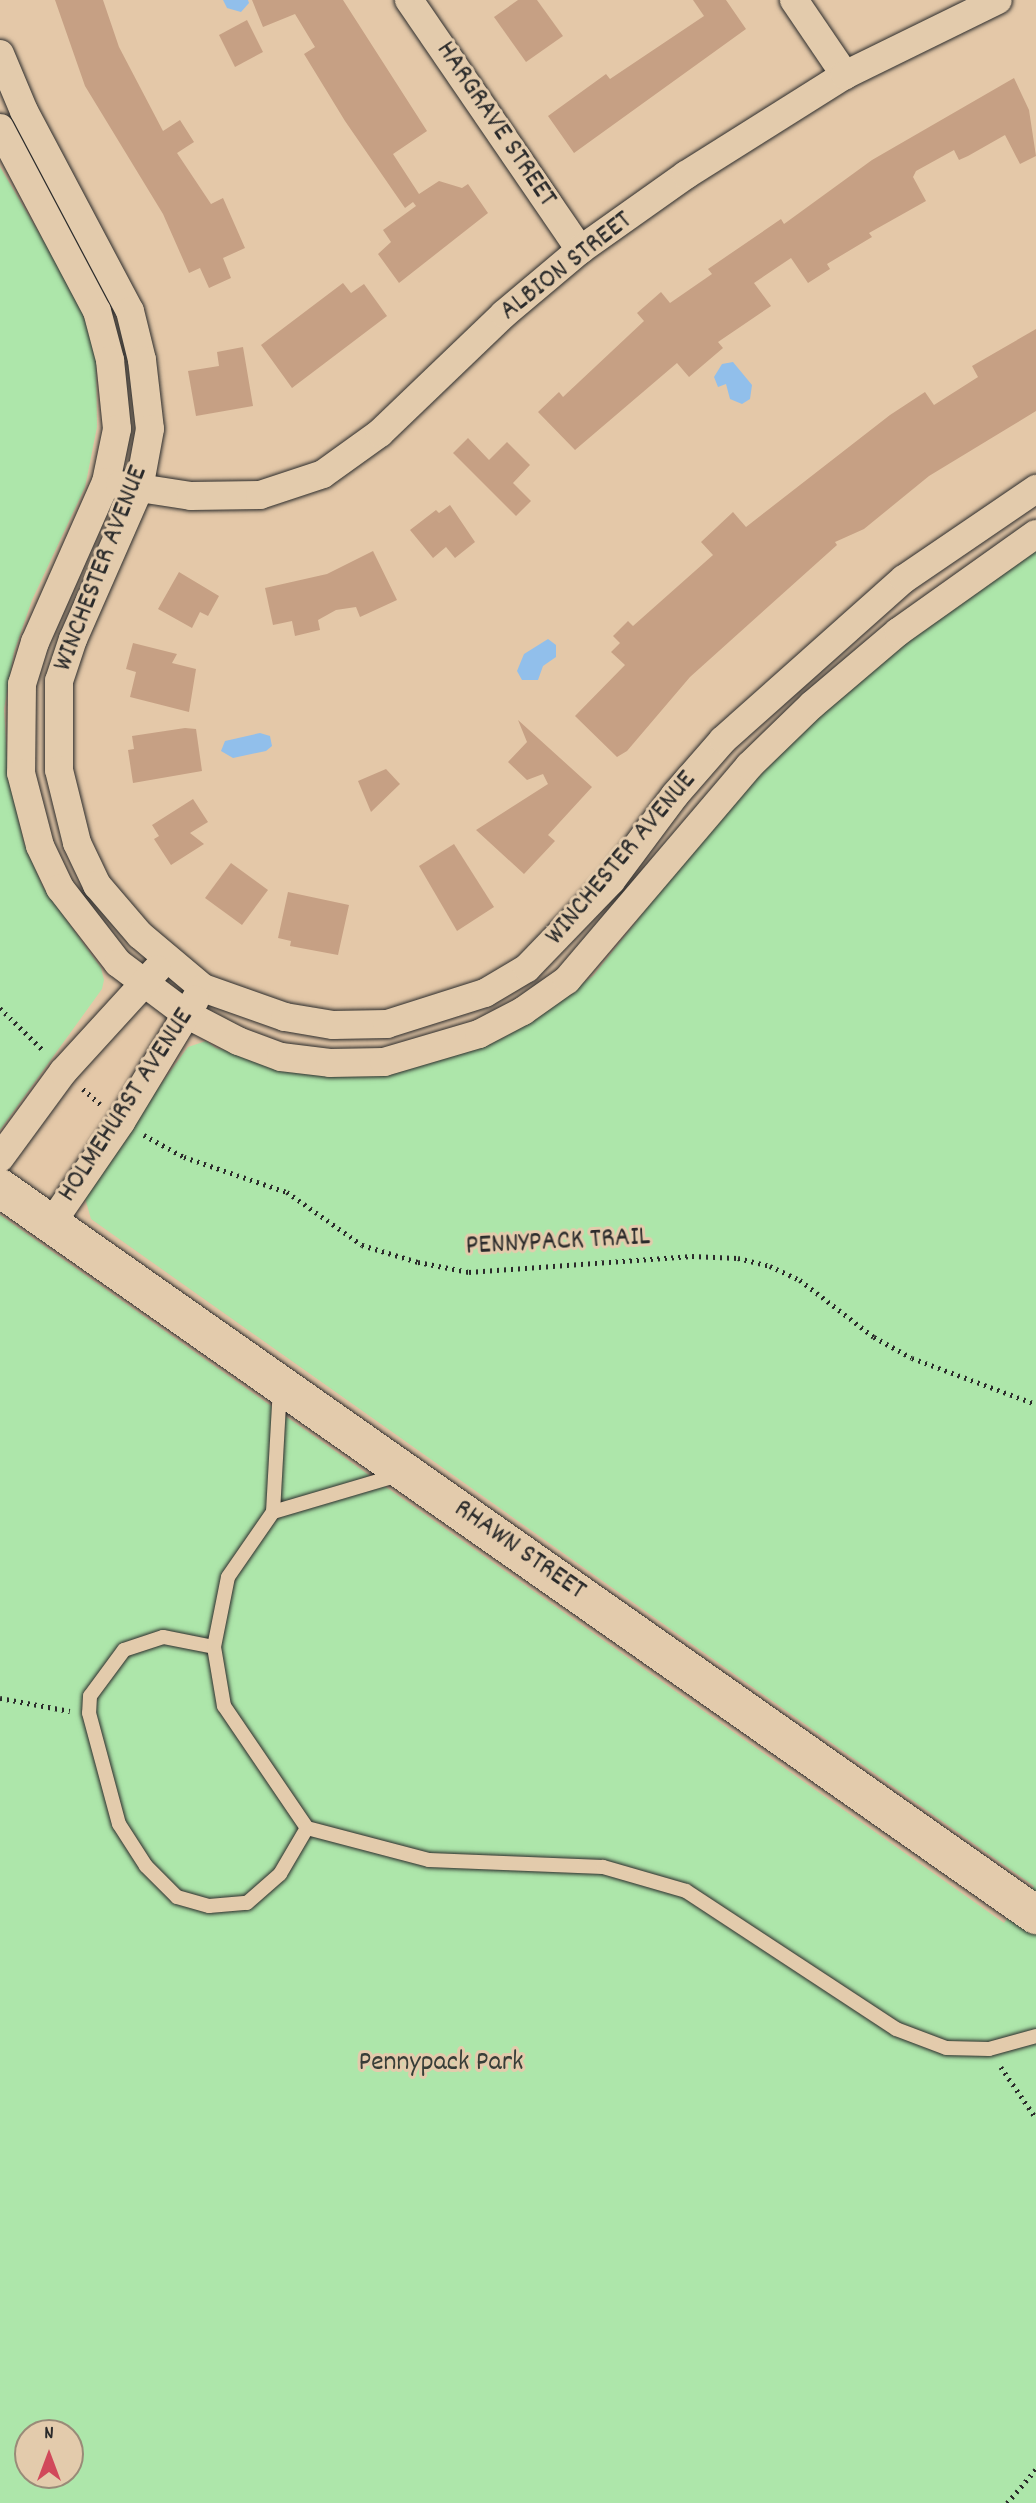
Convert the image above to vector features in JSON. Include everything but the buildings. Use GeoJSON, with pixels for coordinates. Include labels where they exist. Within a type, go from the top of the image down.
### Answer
{"type":"FeatureCollection","features":[{"type":"Feature","properties":{"kind":"main road","name":"RHAWN STREET"},"geometry":{"type":"LineString","coordinates":[[0,1188],[1033,1912]]}},
{"type":"Feature","properties":{"kind":"street","name":"HARGRAVE STREET"},"geometry":{"type":"LineString","coordinates":[[409,0],[580,250]]}},
{"type":"Feature","properties":{"kind":"street"},"geometry":{"type":"LineString","coordinates":[[794,0],[845,75]]}},
{"type":"Feature","properties":{"kind":"street","name":"ALBION STREET"},"geometry":{"type":"LineString","coordinates":[[106,482],[191,496],[260,495],[323,474],[380,433],[504,314],[580,250],[752,131],[845,75],[998,0]]}},
{"type":"Feature","properties":{"kind":"street","name":"WINCHESTER AVENUE"},"geometry":{"type":"LineString","coordinates":[[0,54],[24,111],[130,311],[142,360],[150,429],[139,489],[73,639],[60,681],[56,725],[59,770],[77,843],[97,885],[166,959],[203,988],[285,1017],[333,1025],[387,1024],[485,993],[527,968],[564,934],[723,740],[904,579],[1036,489]]}},
{"type":"Feature","properties":{"kind":"street","name":"WINCHESTER AVENUE"},"geometry":{"type":"LineString","coordinates":[[0,128],[97,311],[110,360],[117,429],[106,482],[35,642],[22,684],[18,728],[22,773],[40,846],[60,888],[118,963],[186,1014],[281,1056],[330,1063],[384,1062],[479,1034],[567,980],[749,766],[812,705],[898,632],[1036,534]]}},
{"type":"Feature","properties":{"kind":"street"},"geometry":{"type":"LineString","coordinates":[[723,740],[749,766]]}},
{"type":"Feature","properties":{"kind":"street","name":"HOLMEHURST AVENUE"},"geometry":{"type":"LineString","coordinates":[[0,1158],[63,1072],[166,959]]}},
{"type":"Feature","properties":{"kind":"street","name":"HOLMEHURST AVENUE"},"geometry":{"type":"LineString","coordinates":[[51,1224],[121,1122],[203,988]]}},
{"type":"Feature","properties":{"kind":"lane"},"geometry":{"type":"LineString","coordinates":[[280,1383],[273,1512],[228,1577],[214,1647],[223,1706],[307,1828],[429,1860],[603,1867],[686,1891],[897,2029],[946,2048],[989,2049],[1036,2036]]}},
{"type":"Feature","properties":{"kind":"lane"},"geometry":{"type":"LineString","coordinates":[[273,1512],[408,1473]]}},
{"type":"Feature","properties":{"kind":"lane"},"geometry":{"type":"LineString","coordinates":[[214,1647],[163,1637],[124,1650],[90,1696],[89,1713],[119,1824],[146,1866],[177,1897],[209,1906],[247,1903],[280,1874],[307,1828]]}},
{"type":"Feature","properties":{"kind":"path","name":"PENNYPACK TRAIL"},"geometry":{"type":"LineString","coordinates":[[0,1008],[63,1072],[121,1122],[175,1153],[287,1192],[362,1245],[418,1262],[469,1272],[692,1256],[738,1258],[770,1266],[800,1280],[874,1337],[912,1357],[1036,1404]]}},
{"type":"Feature","properties":{"kind":"path"},"geometry":{"type":"LineString","coordinates":[[0,1698],[89,1713]]}},
{"type":"Feature","properties":{"kind":"path"},"geometry":{"type":"LineString","coordinates":[[989,2049],[1036,2118]]}},
{"type":"Feature","properties":{"kind":"path"},"geometry":{"type":"LineString","coordinates":[[1007,2503],[1036,2469]]}},
{"type":"Feature","properties":{"kind":"green space"},"geometry":{"type":"Polygon","coordinates":[[[0,167],[78,299],[96,354],[97,427],[85,487],[32,600],[14,652],[4,709],[8,775],[24,843],[43,887],[101,968],[104,980],[102,989],[0,1130],[0,167]]]}},
{"type":"Feature","properties":{"kind":"green space","name":"Pennypack Park"},"geometry":{"type":"Polygon","coordinates":[[[1036,544],[1036,2503],[0,2503],[0,1215],[1004,1923],[1034,1886],[91,1219],[85,1188],[188,1047],[206,1041],[216,1048],[300,1070],[385,1072],[503,1038],[593,976],[723,812],[859,676],[1036,544]]]}},
{"type":"Feature","properties":{"kind":"water"},"geometry":{"type":"Polygon","coordinates":[[[223,0],[248,0],[249,3],[241,12],[227,8],[223,0]]]}},
{"type":"Feature","properties":{"kind":"water"},"geometry":{"type":"Polygon","coordinates":[[[733,362],[752,385],[750,399],[742,404],[730,399],[726,384],[718,387],[714,377],[722,364],[733,362]]]}},
{"type":"Feature","properties":{"kind":"water"},"geometry":{"type":"Polygon","coordinates":[[[548,639],[556,645],[556,657],[543,666],[538,680],[522,680],[517,671],[524,654],[548,639]]]}},
{"type":"Feature","properties":{"kind":"water"},"geometry":{"type":"Polygon","coordinates":[[[260,733],[270,736],[272,746],[266,751],[233,758],[221,751],[225,741],[260,733]]]}}]}
